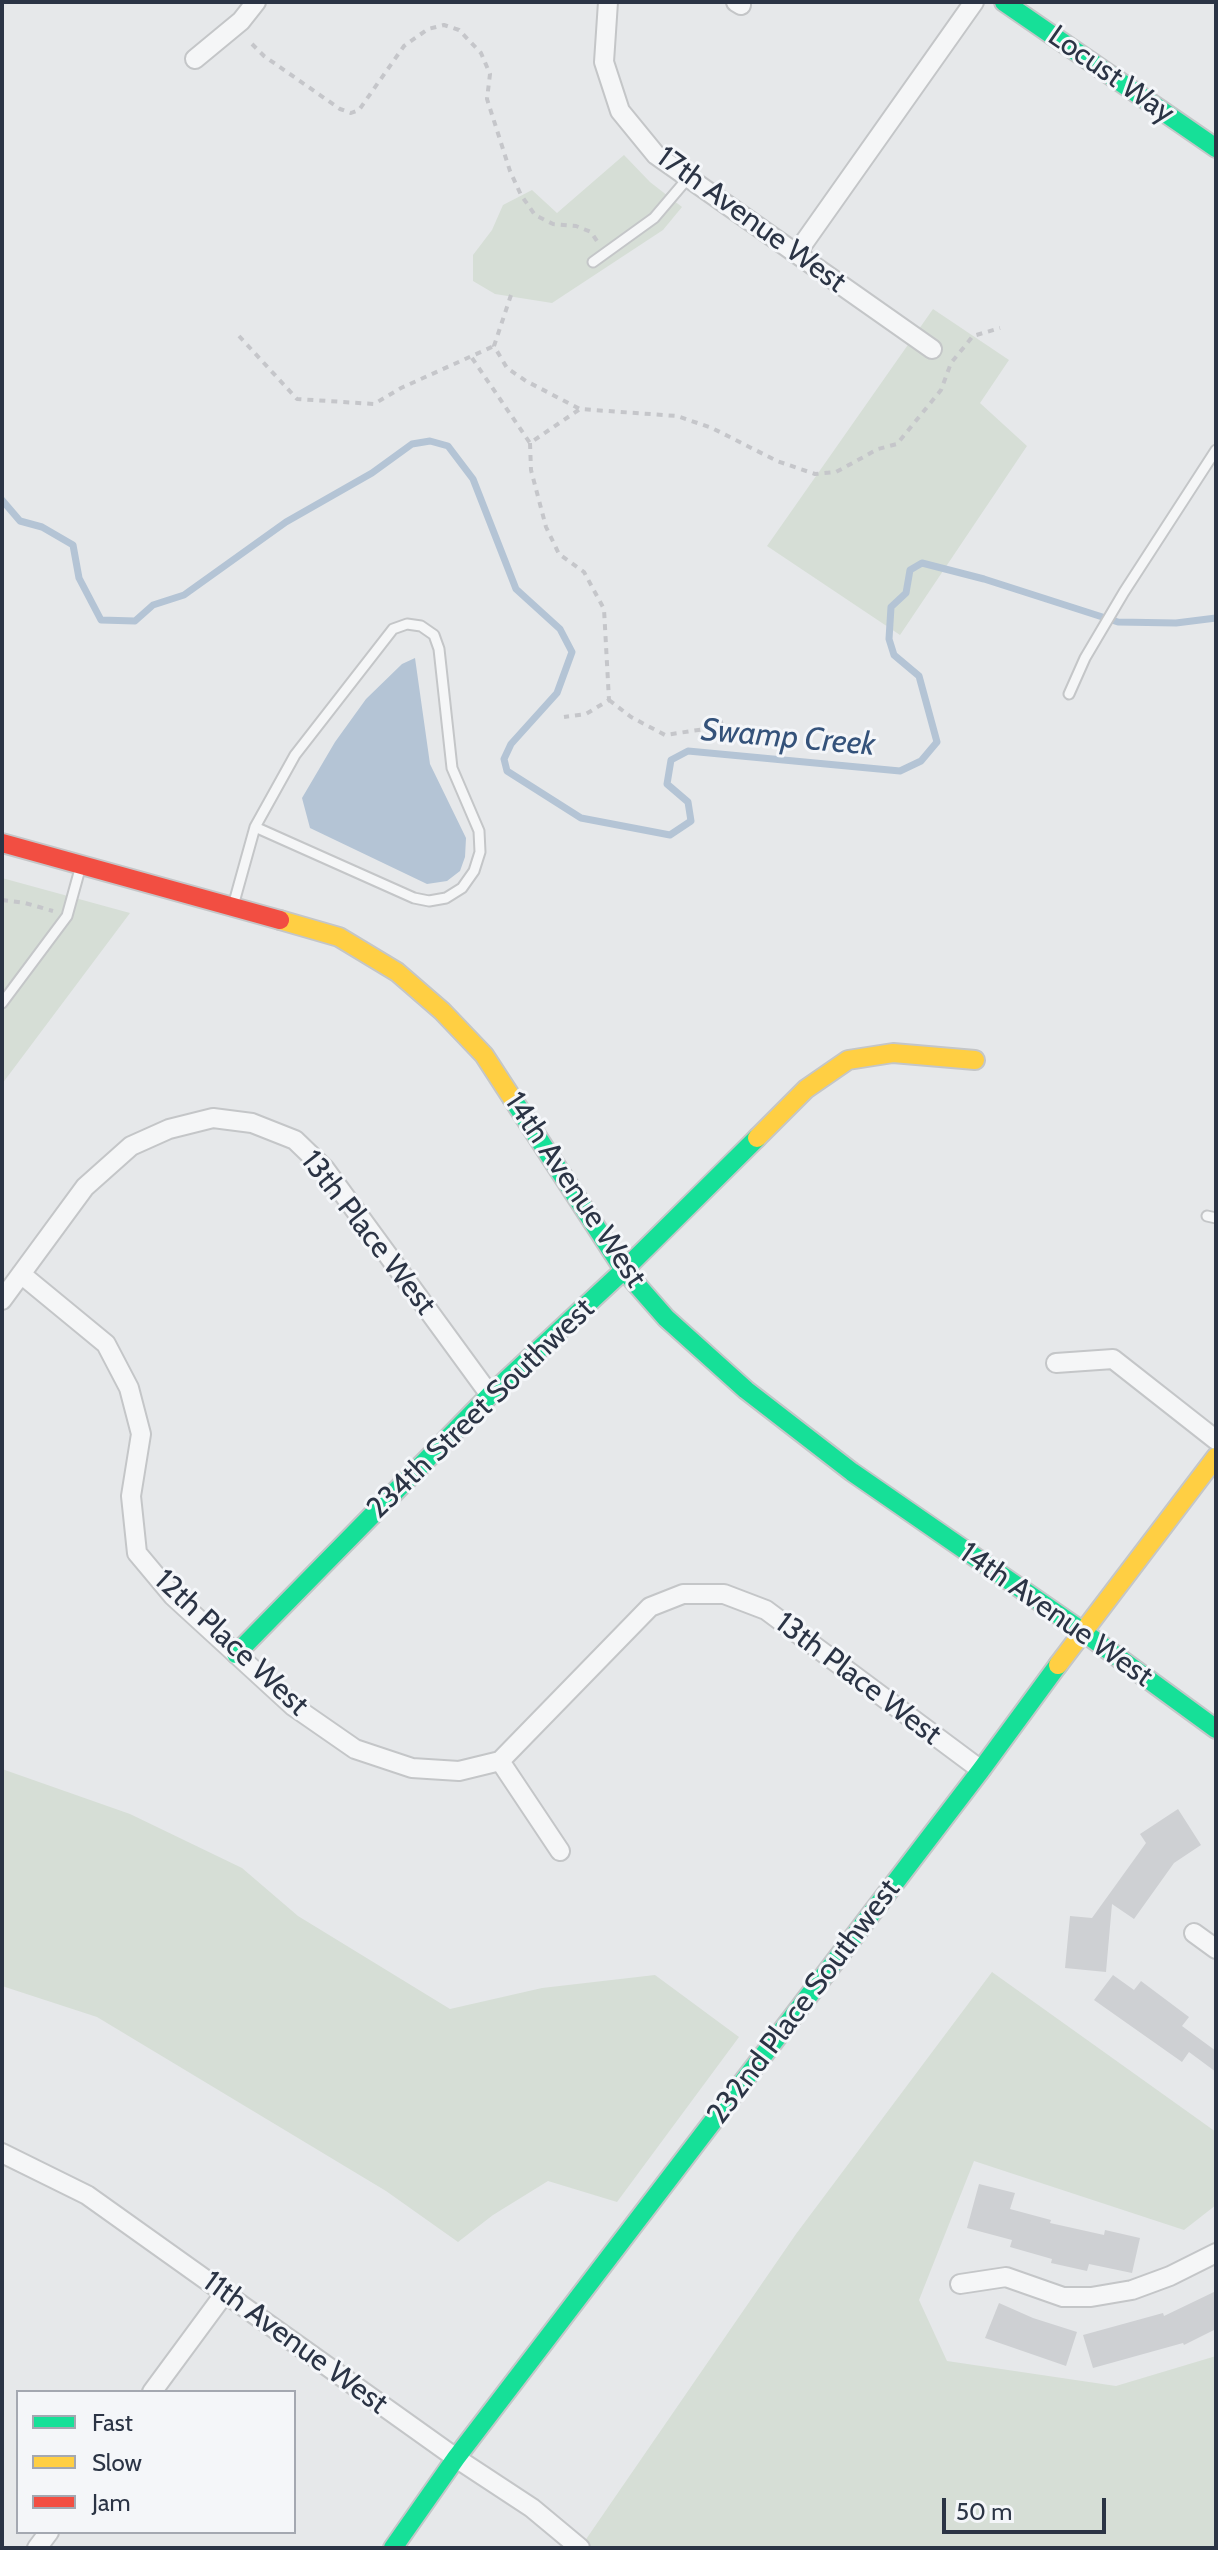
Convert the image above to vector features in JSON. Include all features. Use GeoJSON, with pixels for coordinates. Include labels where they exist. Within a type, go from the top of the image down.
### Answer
{"type":"FeatureCollection","features":[{"type":"Feature","properties":{"kind":"street"},"geometry":{"type":"LineString","coordinates":[[195,59],[241,21],[256,2]]}},
{"type":"Feature","properties":{"kind":"street","name":"17th Avenue West"},"geometry":{"type":"LineString","coordinates":[[608,2],[604,62],[620,111],[656,155],[932,349]]}},
{"type":"Feature","properties":{"kind":"street"},"geometry":{"type":"LineString","coordinates":[[796,254],[974,2]]}},
{"type":"Feature","properties":{"kind":"street","name":"Locust Way"},"geometry":{"type":"LineString","coordinates":[[1004,2],[1216,148]]}},
{"type":"Feature","properties":{"kind":"street","name":"14th Avenue West"},"geometry":{"type":"LineString","coordinates":[[2,843],[339,937],[397,972],[442,1011],[484,1055],[624,1270],[666,1318],[746,1390],[852,1472],[1082,1631],[1216,1729]]}},
{"type":"Feature","properties":{"kind":"street","name":"234th Street Southwest"},"geometry":{"type":"LineString","coordinates":[[236,1654],[490,1395],[624,1270],[806,1089],[848,1060],[893,1053],[975,1060]]}},
{"type":"Feature","properties":{"kind":"street","name":"13th Place West"},"geometry":{"type":"LineString","coordinates":[[21,1274],[85,1187],[131,1146],[169,1129],[213,1118],[252,1123],[295,1140],[325,1169],[490,1395]]}},
{"type":"Feature","properties":{"kind":"street"},"geometry":{"type":"LineString","coordinates":[[2,1300],[21,1274]]}},
{"type":"Feature","properties":{"kind":"street","name":"12th Place West"},"geometry":{"type":"LineString","coordinates":[[21,1274],[106,1344],[129,1388],[141,1434],[131,1496],[137,1553],[173,1596],[293,1706],[355,1749],[412,1768],[459,1771],[500,1761]]}},
{"type":"Feature","properties":{"kind":"street"},"geometry":{"type":"LineString","coordinates":[[1056,1363],[1113,1359],[1216,1440]]}},
{"type":"Feature","properties":{"kind":"street","name":"232nd Place Southwest"},"geometry":{"type":"LineString","coordinates":[[393,2548],[456,2458],[1216,1457]]}},
{"type":"Feature","properties":{"kind":"street","name":"13th Place West"},"geometry":{"type":"LineString","coordinates":[[500,1761],[650,1607],[683,1594],[724,1594],[766,1610],[981,1770]]}},
{"type":"Feature","properties":{"kind":"street"},"geometry":{"type":"LineString","coordinates":[[500,1761],[560,1851]]}},
{"type":"Feature","properties":{"kind":"street"},"geometry":{"type":"LineString","coordinates":[[1194,1933],[1216,1949]]}},
{"type":"Feature","properties":{"kind":"street","name":"11th Avenue West"},"geometry":{"type":"LineString","coordinates":[[2,2153],[87,2195],[456,2458],[532,2508],[580,2548]]}},
{"type":"Feature","properties":{"kind":"street"},"geometry":{"type":"LineString","coordinates":[[960,2284],[1006,2277],[1063,2297],[1091,2297],[1132,2290],[1158,2281],[1216,2253]]}},
{"type":"Feature","properties":{"kind":"street"},"geometry":{"type":"LineString","coordinates":[[153,2390],[225,2293]]}},
{"type":"Feature","properties":{"kind":"lane"},"geometry":{"type":"LineString","coordinates":[[593,262],[654,218],[688,178]]}},
{"type":"Feature","properties":{"kind":"lane"},"geometry":{"type":"LineString","coordinates":[[1069,694],[1085,658],[1124,592],[1216,450]]}},
{"type":"Feature","properties":{"kind":"lane"},"geometry":{"type":"LineString","coordinates":[[233,906],[255,827],[295,755],[393,629],[407,624],[421,626],[434,635],[439,649],[452,768],[479,831],[480,852],[474,871],[462,888],[446,898],[429,901],[414,898],[255,827]]}},
{"type":"Feature","properties":{"kind":"lane"},"geometry":{"type":"LineString","coordinates":[[2,1003],[67,916],[81,865]]}},
{"type":"Feature","properties":{"kind":"path"},"geometry":{"type":"LineString","coordinates":[[252,44],[275,64],[340,109],[351,113],[359,110],[404,46],[428,29],[444,25],[459,30],[481,53],[490,74],[487,99],[521,195],[535,215],[553,224],[576,226],[591,232],[605,253]]}},
{"type":"Feature","properties":{"kind":"path"},"geometry":{"type":"LineString","coordinates":[[239,336],[297,399],[374,404],[401,388],[494,346],[511,295]]}},
{"type":"Feature","properties":{"kind":"path"},"geometry":{"type":"LineString","coordinates":[[494,346],[507,368],[580,409],[677,416],[712,428],[777,461],[815,474],[836,472],[878,449],[897,444],[941,390],[951,363],[973,336],[1000,328]]}},
{"type":"Feature","properties":{"kind":"path"},"geometry":{"type":"LineString","coordinates":[[472,358],[530,443],[531,470],[546,527],[559,554],[584,572],[604,609],[609,700],[631,717],[665,735],[705,729],[728,720]]}},
{"type":"Feature","properties":{"kind":"path"},"geometry":{"type":"LineString","coordinates":[[530,443],[580,409]]}},
{"type":"Feature","properties":{"kind":"path"},"geometry":{"type":"LineString","coordinates":[[564,717],[586,714],[609,700]]}},
{"type":"Feature","properties":{"kind":"path"},"geometry":{"type":"LineString","coordinates":[[2,900],[25,903],[67,916]]}},
{"type":"Feature","properties":{"kind":"shaded area"},"geometry":{"type":"Polygon","coordinates":[[[624,155],[650,182],[682,207],[663,230],[552,303],[495,294],[473,281],[473,255],[492,230],[503,205],[532,190],[557,213],[624,155]]]}},
{"type":"Feature","properties":{"kind":"shaded area"},"geometry":{"type":"Polygon","coordinates":[[[933,309],[1009,360],[980,403],[1027,446],[900,635],[767,546],[933,309]]]}},
{"type":"Feature","properties":{"kind":"shaded area"},"geometry":{"type":"Polygon","coordinates":[[[2,878],[130,913],[2,1084],[2,878]]]}},
{"type":"Feature","properties":{"kind":"shaded area"},"geometry":{"type":"Polygon","coordinates":[[[2,1769],[130,1814],[242,1868],[298,1916],[450,2009],[542,1988],[655,1975],[739,2037],[617,2202],[548,2181],[493,2215],[458,2242],[386,2191],[97,2017],[2,1986],[2,1769]]]}},
{"type":"Feature","properties":{"kind":"shaded area"},"geometry":{"type":"Polygon","coordinates":[[[992,1972],[1216,2132],[1216,2205],[1184,2230],[974,2161],[919,2300],[947,2361],[1116,2386],[1216,2356],[1216,2548],[580,2548],[796,2234],[992,1972]]]}},
{"type":"Feature","properties":{"kind":"water"},"geometry":{"type":"Polygon","coordinates":[[[415,658],[430,764],[466,838],[465,857],[460,871],[447,881],[427,884],[310,828],[302,798],[335,742],[366,699],[402,664],[415,658]]]}},
{"type":"Feature","properties":{"kind":"building"},"geometry":{"type":"Polygon","coordinates":[[[1178,1809],[1201,1845],[1174,1863],[1134,1919],[1112,1904],[1106,1972],[1065,1968],[1070,1916],[1092,1918],[1146,1843],[1140,1834],[1178,1809]]]}},
{"type":"Feature","properties":{"kind":"building"},"geometry":{"type":"Polygon","coordinates":[[[1113,1975],[1134,1990],[1141,1981],[1189,2017],[1182,2026],[1216,2051],[1216,2072],[1189,2052],[1182,2062],[1094,2000],[1113,1975]]]}},
{"type":"Feature","properties":{"kind":"building"},"geometry":{"type":"Polygon","coordinates":[[[979,2184],[1015,2193],[1010,2209],[1051,2220],[1050,2223],[1104,2235],[1105,2230],[1140,2238],[1132,2273],[1089,2264],[1087,2271],[1051,2263],[1052,2259],[1010,2247],[1012,2240],[967,2228],[979,2184]]]}},
{"type":"Feature","properties":{"kind":"building"},"geometry":{"type":"Polygon","coordinates":[[[1216,2291],[1216,2329],[1184,2345],[1093,2368],[1083,2335],[1163,2313],[1164,2316],[1216,2291]]]}},
{"type":"Feature","properties":{"kind":"building"},"geometry":{"type":"Polygon","coordinates":[[[999,2303],[1077,2332],[1066,2366],[985,2338],[999,2303]]]}},
{"type":"Feature","properties":{"kind":"waterway","name":"Swamp Creek"},"geometry":{"type":"LineString","coordinates":[[2,500],[20,521],[42,527],[73,545],[79,578],[101,620],[135,621],[153,605],[184,595],[286,522],[372,473],[412,444],[430,441],[448,446],[473,479],[516,589],[560,629],[572,652],[557,693],[511,744],[504,759],[507,771],[581,818],[670,835],[691,821],[688,802],[667,784],[671,760],[688,751],[900,771],[921,761],[937,742],[919,676],[894,655],[889,639],[891,607],[906,593],[910,570],[922,563],[984,579],[1118,622],[1176,623],[1216,618]]}},
{"type":"Feature","properties":{"kind":"traffic: fast"},"geometry":{"type":"LineString","coordinates":[[1004,2],[1216,148]]}},
{"type":"Feature","properties":{"kind":"traffic: fast"},"geometry":{"type":"LineString","coordinates":[[512,1098],[624,1270],[666,1318],[746,1390],[852,1472],[1082,1631],[1216,1729]]}},
{"type":"Feature","properties":{"kind":"traffic: fast"},"geometry":{"type":"LineString","coordinates":[[236,1654],[490,1395],[624,1270],[757,1138]]}},
{"type":"Feature","properties":{"kind":"traffic: fast"},"geometry":{"type":"LineString","coordinates":[[393,2548],[456,2458],[1058,1665]]}},
{"type":"Feature","properties":{"kind":"traffic: slow"},"geometry":{"type":"LineString","coordinates":[[280,920],[339,937],[397,972],[442,1011],[484,1055],[512,1098]]}},
{"type":"Feature","properties":{"kind":"traffic: slow"},"geometry":{"type":"LineString","coordinates":[[757,1138],[806,1089],[848,1060],[893,1053],[975,1060]]}},
{"type":"Feature","properties":{"kind":"traffic: slow"},"geometry":{"type":"LineString","coordinates":[[1058,1665],[1216,1457]]}},
{"type":"Feature","properties":{"kind":"traffic: jam"},"geometry":{"type":"LineString","coordinates":[[2,843],[280,920]]}}]}
